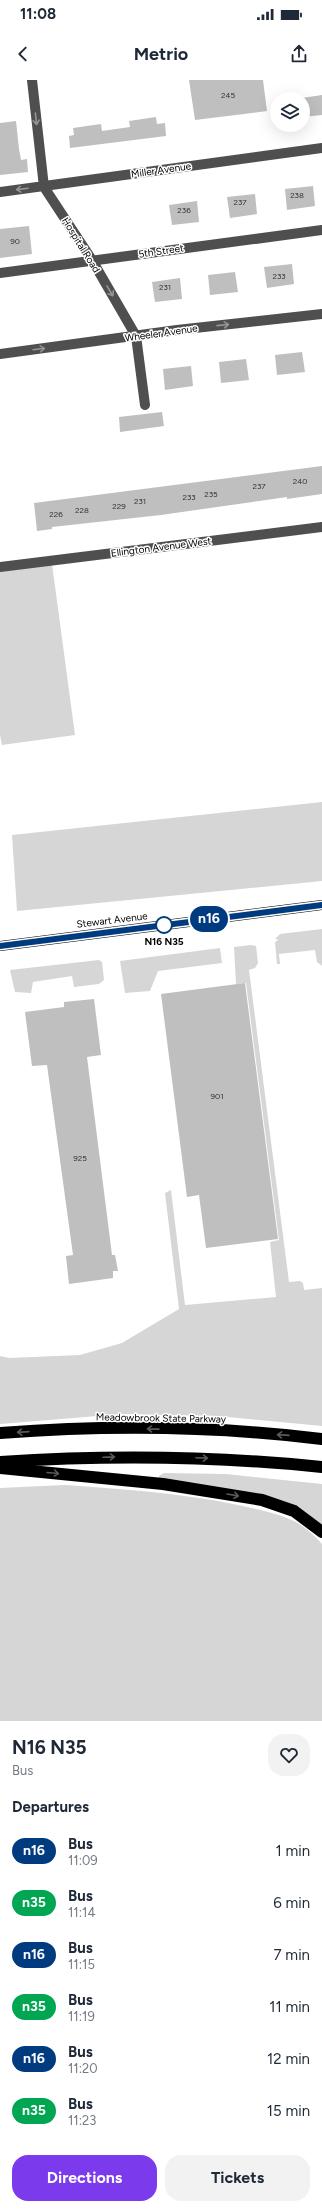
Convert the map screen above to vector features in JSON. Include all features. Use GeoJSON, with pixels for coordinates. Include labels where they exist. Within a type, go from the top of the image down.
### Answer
{"type":"FeatureCollection","features":[{"type":"Feature","properties":{"kind":"highway","name":"Meadowbrook State Parkway"},"geometry":{"type":"LineString","coordinates":[[0,1433],[66,1430],[159,1429],[250,1432],[322,1439]]}},
{"type":"Feature","properties":{"kind":"highway"},"geometry":{"type":"LineString","coordinates":[[0,1462],[140,1457],[217,1459],[322,1467]]}},
{"type":"Feature","properties":{"kind":"highway"},"geometry":{"type":"LineString","coordinates":[[0,1468],[163,1484],[262,1500],[294,1511],[322,1532]]}},
{"type":"Feature","properties":{"kind":"main road","name":"Stewart Avenue"},"geometry":{"type":"LineString","coordinates":[[0,946],[322,905]]}},
{"type":"Feature","properties":{"kind":"street","name":"Hospital Road"},"geometry":{"type":"LineString","coordinates":[[32,80],[44,187],[92,260],[136,336],[144,405]]}},
{"type":"Feature","properties":{"kind":"street","name":"Miller Avenue"},"geometry":{"type":"LineString","coordinates":[[0,192],[322,148]]}},
{"type":"Feature","properties":{"kind":"street","name":"5th Street"},"geometry":{"type":"LineString","coordinates":[[0,273],[322,230]]}},
{"type":"Feature","properties":{"kind":"street","name":"Wheeler Avenue"},"geometry":{"type":"LineString","coordinates":[[0,354],[322,314]]}},
{"type":"Feature","properties":{"kind":"street","name":"Ellington Avenue West"},"geometry":{"type":"LineString","coordinates":[[0,567],[322,527]]}},
{"type":"Feature","properties":{"kind":"shaded area"},"geometry":{"type":"Polygon","coordinates":[[[52,564],[75,735],[2,745],[0,735],[0,571],[52,564]]]}},
{"type":"Feature","properties":{"kind":"shaded area"},"geometry":{"type":"Polygon","coordinates":[[[322,802],[322,881],[17,911],[12,835],[322,802]]]}},
{"type":"Feature","properties":{"kind":"shaded area"},"geometry":{"type":"Polygon","coordinates":[[[322,929],[322,966],[317,962],[315,950],[279,954],[280,964],[277,964],[275,942],[278,939],[275,939],[280,934],[322,929]]]}},
{"type":"Feature","properties":{"kind":"shaded area"},"geometry":{"type":"Polygon","coordinates":[[[251,945],[256,946],[258,963],[255,968],[249,970],[289,1282],[300,1281],[303,1283],[304,1290],[322,1288],[322,1426],[217,1416],[122,1414],[0,1424],[0,1356],[9,1358],[80,1355],[122,1343],[179,1309],[165,1193],[171,1190],[185,1305],[276,1297],[270,1242],[279,1240],[246,983],[236,984],[234,947],[251,945]]]}},
{"type":"Feature","properties":{"kind":"shaded area"},"geometry":{"type":"Polygon","coordinates":[[[220,948],[222,963],[158,971],[150,991],[125,993],[120,961],[220,948]]]}},
{"type":"Feature","properties":{"kind":"shaded area"},"geometry":{"type":"Polygon","coordinates":[[[99,960],[102,962],[104,980],[99,984],[74,987],[72,976],[33,982],[31,993],[15,992],[10,970],[99,960]]]}},
{"type":"Feature","properties":{"kind":"shaded area"},"geometry":{"type":"Polygon","coordinates":[[[164,1473],[226,1474],[322,1484],[322,1526],[297,1508],[158,1479],[159,1476],[164,1473]]]}},
{"type":"Feature","properties":{"kind":"shaded area"},"geometry":{"type":"Polygon","coordinates":[[[65,1485],[174,1494],[238,1505],[287,1518],[298,1523],[313,1535],[322,1544],[322,1721],[0,1721],[0,1488],[65,1485]]]}},
{"type":"Feature","properties":{"kind":"building"},"geometry":{"type":"Polygon","coordinates":[[[189,80],[263,80],[267,111],[195,120],[189,80]]]}},
{"type":"Feature","properties":{"kind":"building"},"geometry":{"type":"Polygon","coordinates":[[[322,95],[322,115],[310,116],[310,97],[322,95]]]}},
{"type":"Feature","properties":{"kind":"building"},"geometry":{"type":"Polygon","coordinates":[[[156,117],[157,124],[165,123],[166,136],[70,148],[69,136],[74,135],[73,128],[101,124],[102,131],[130,127],[129,121],[156,117]]]}},
{"type":"Feature","properties":{"kind":"building"},"geometry":{"type":"Polygon","coordinates":[[[16,121],[21,160],[27,159],[28,172],[0,175],[0,123],[16,121]]]}},
{"type":"Feature","properties":{"kind":"building"},"geometry":{"type":"Polygon","coordinates":[[[313,186],[315,206],[287,210],[285,189],[313,186]]]}},
{"type":"Feature","properties":{"kind":"building"},"geometry":{"type":"Polygon","coordinates":[[[255,194],[257,214],[230,218],[227,197],[255,194]]]}},
{"type":"Feature","properties":{"kind":"building"},"geometry":{"type":"Polygon","coordinates":[[[197,201],[199,222],[172,225],[169,205],[197,201]]]}},
{"type":"Feature","properties":{"kind":"building"},"geometry":{"type":"Polygon","coordinates":[[[29,226],[32,254],[0,258],[0,229],[29,226]]]}},
{"type":"Feature","properties":{"kind":"building"},"geometry":{"type":"Polygon","coordinates":[[[292,264],[294,284],[267,288],[264,267],[292,264]]]}},
{"type":"Feature","properties":{"kind":"building"},"geometry":{"type":"Polygon","coordinates":[[[235,272],[238,292],[210,295],[208,275],[235,272]]]}},
{"type":"Feature","properties":{"kind":"building"},"geometry":{"type":"Polygon","coordinates":[[[180,278],[182,299],[155,302],[152,282],[180,278]]]}},
{"type":"Feature","properties":{"kind":"building"},"geometry":{"type":"Polygon","coordinates":[[[302,352],[305,372],[277,375],[275,355],[302,352]]]}},
{"type":"Feature","properties":{"kind":"building"},"geometry":{"type":"Polygon","coordinates":[[[246,359],[249,380],[221,383],[219,362],[246,359]]]}},
{"type":"Feature","properties":{"kind":"building"},"geometry":{"type":"Polygon","coordinates":[[[191,366],[193,386],[165,390],[163,369],[191,366]]]}},
{"type":"Feature","properties":{"kind":"building"},"geometry":{"type":"Polygon","coordinates":[[[162,412],[164,426],[120,432],[119,417],[162,412]]]}},
{"type":"Feature","properties":{"kind":"building"},"geometry":{"type":"Polygon","coordinates":[[[322,466],[322,494],[287,499],[287,497],[161,515],[52,527],[52,529],[37,531],[34,503],[322,466]]]}},
{"type":"Feature","properties":{"kind":"building"},"geometry":{"type":"Polygon","coordinates":[[[245,983],[278,1239],[206,1248],[199,1195],[187,1197],[161,994],[245,983]]]}},
{"type":"Feature","properties":{"kind":"building"},"geometry":{"type":"Polygon","coordinates":[[[94,999],[101,1055],[87,1057],[112,1255],[115,1255],[118,1271],[113,1271],[113,1278],[69,1284],[66,1256],[73,1255],[47,1065],[32,1066],[25,1012],[64,1007],[64,1002],[94,999]]]}},
{"type":"Feature","properties":{"kind":"bus line","name":"n16"},"geometry":{"type":"LineString","coordinates":[[0,946],[322,905]]}},
{"type":"Feature","properties":{"kind":"place","name":"N16 N35"},"geometry":{"type":"Point","coordinates":[164,925]}}]}
